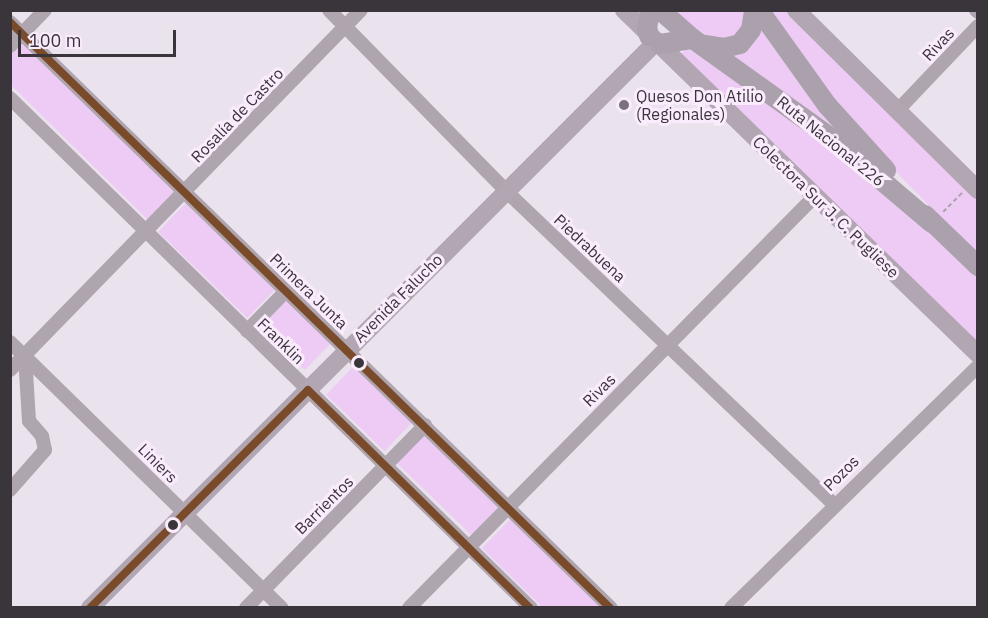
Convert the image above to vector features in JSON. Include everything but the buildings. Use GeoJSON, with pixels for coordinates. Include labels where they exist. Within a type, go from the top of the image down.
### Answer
{"type":"FeatureCollection","features":[{"type":"Feature","properties":{"kind":"highway"},"geometry":{"type":"LineString","coordinates":[[651,10],[647,27],[655,40],[695,41],[716,48],[736,46],[751,30],[754,10]]}},
{"type":"Feature","properties":{"kind":"highway","name":"Ruta Nacional 226"},"geometry":{"type":"LineString","coordinates":[[660,10],[695,41],[827,134],[932,223],[978,266]]}},
{"type":"Feature","properties":{"kind":"highway","name":"Ruta Nacional 226"},"geometry":{"type":"LineString","coordinates":[[759,10],[827,105],[932,223]]}},
{"type":"Feature","properties":{"kind":"main road","name":"Colectora Sur J. C. Pugliese"},"geometry":{"type":"LineString","coordinates":[[624,10],[978,354]]}},
{"type":"Feature","properties":{"kind":"main road"},"geometry":{"type":"LineString","coordinates":[[796,10],[974,187]]}},
{"type":"Feature","properties":{"kind":"main road","name":"Avenida Falucho"},"geometry":{"type":"LineString","coordinates":[[90,608],[655,40]]}},
{"type":"Feature","properties":{"kind":"street"},"geometry":{"type":"LineString","coordinates":[[10,46],[45,10]]}},
{"type":"Feature","properties":{"kind":"street","name":"Piedrabuena"},"geometry":{"type":"LineString","coordinates":[[329,10],[505,190],[834,504]]}},
{"type":"Feature","properties":{"kind":"street","name":"Rosalía de Castro"},"geometry":{"type":"LineString","coordinates":[[10,370],[361,10]]}},
{"type":"Feature","properties":{"kind":"street","name":"Primera Junta"},"geometry":{"type":"LineString","coordinates":[[10,22],[610,608]]}},
{"type":"Feature","properties":{"kind":"street","name":"Rivas"},"geometry":{"type":"LineString","coordinates":[[897,111],[978,26]]}},
{"type":"Feature","properties":{"kind":"street","name":"Franklin"},"geometry":{"type":"LineString","coordinates":[[10,98],[531,608]]}},
{"type":"Feature","properties":{"kind":"street","name":"Rivas"},"geometry":{"type":"LineString","coordinates":[[409,608],[814,197]]}},
{"type":"Feature","properties":{"kind":"street"},"geometry":{"type":"LineString","coordinates":[[247,331],[286,291]]}},
{"type":"Feature","properties":{"kind":"street","name":"Liniers"},"geometry":{"type":"LineString","coordinates":[[10,342],[282,608]]}},
{"type":"Feature","properties":{"kind":"street"},"geometry":{"type":"LineString","coordinates":[[10,490],[45,450],[42,436],[28,421],[25,356]]}},
{"type":"Feature","properties":{"kind":"street","name":"Pozos"},"geometry":{"type":"LineString","coordinates":[[731,608],[834,504],[978,366]]}},
{"type":"Feature","properties":{"kind":"street","name":"Barrientos"},"geometry":{"type":"LineString","coordinates":[[246,608],[425,425]]}},
{"type":"Feature","properties":{"kind":"path"},"geometry":{"type":"LineString","coordinates":[[932,223],[974,187]]}},
{"type":"Feature","properties":{"kind":"shaded area"},"geometry":{"type":"Polygon","coordinates":[[[671,11],[746,11],[746,23],[731,40],[704,38],[671,11]]]}},
{"type":"Feature","properties":{"kind":"shaded area"},"geometry":{"type":"Polygon","coordinates":[[[767,11],[791,11],[977,197],[977,255],[845,119],[767,11]]]}},
{"type":"Feature","properties":{"kind":"shaded area"},"geometry":{"type":"Polygon","coordinates":[[[761,20],[882,174],[726,56],[761,20]]]}},
{"type":"Feature","properties":{"kind":"shaded area"},"geometry":{"type":"Polygon","coordinates":[[[23,43],[176,192],[148,220],[11,85],[10,56],[23,43]]]}},
{"type":"Feature","properties":{"kind":"shaded area"},"geometry":{"type":"Polygon","coordinates":[[[686,49],[704,56],[819,133],[977,276],[977,347],[680,55],[686,49]]]}},
{"type":"Feature","properties":{"kind":"shaded area"},"geometry":{"type":"Polygon","coordinates":[[[186,203],[275,289],[247,318],[158,232],[186,203]]]}},
{"type":"Feature","properties":{"kind":"shaded area"},"geometry":{"type":"Polygon","coordinates":[[[286,299],[331,343],[305,370],[260,326],[286,299]]]}},
{"type":"Feature","properties":{"kind":"shaded area"},"geometry":{"type":"Polygon","coordinates":[[[354,366],[412,422],[384,451],[326,395],[354,366]]]}},
{"type":"Feature","properties":{"kind":"shaded area"},"geometry":{"type":"Polygon","coordinates":[[[423,434],[499,507],[471,535],[396,462],[423,434]]]}},
{"type":"Feature","properties":{"kind":"shaded area"},"geometry":{"type":"Polygon","coordinates":[[[512,518],[603,607],[542,607],[482,548],[512,518]]]}},
{"type":"Feature","properties":{"kind":"transit line"},"geometry":{"type":"LineString","coordinates":[[10,22],[610,608]]}},
{"type":"Feature","properties":{"kind":"transit line"},"geometry":{"type":"LineString","coordinates":[[90,608],[308,390],[530,608]]}},
{"type":"Feature","properties":{"kind":"place","name":"Quesos Don Atilio (Regionales)"},"geometry":{"type":"Point","coordinates":[624,105]}}]}
